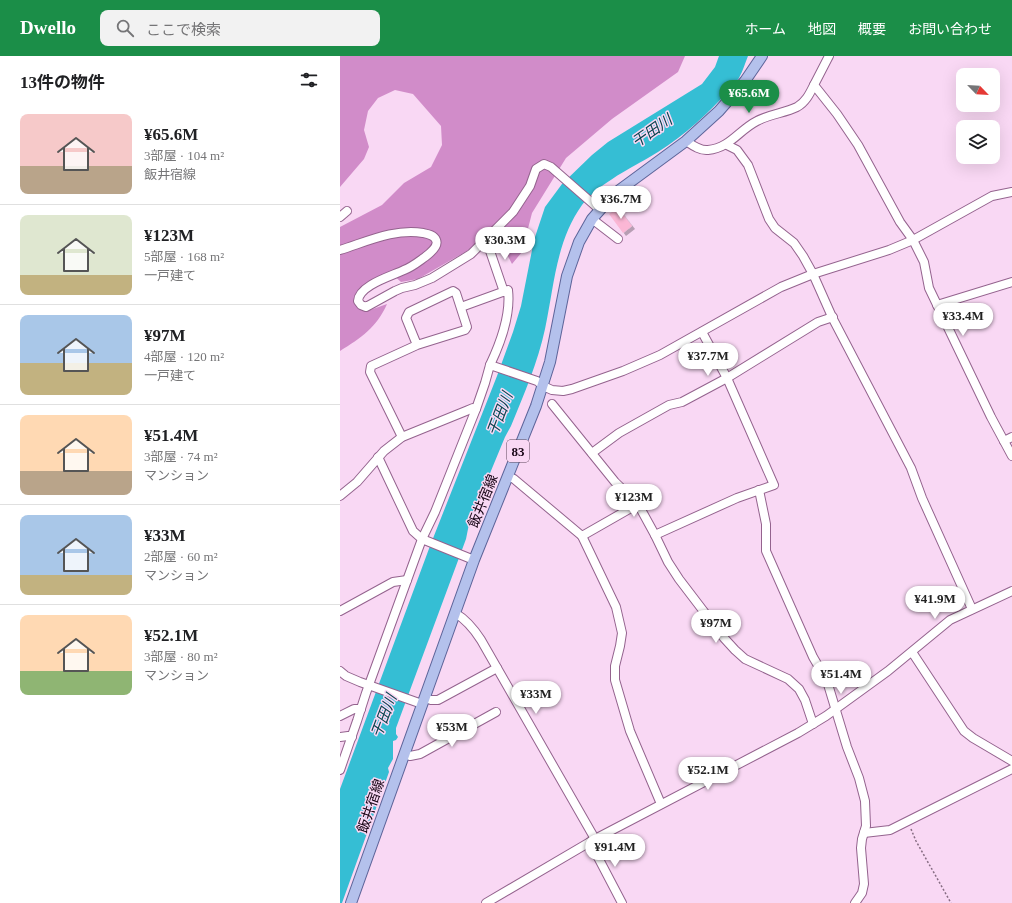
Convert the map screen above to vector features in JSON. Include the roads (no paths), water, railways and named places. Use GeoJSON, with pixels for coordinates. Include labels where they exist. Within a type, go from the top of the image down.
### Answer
{"type":"FeatureCollection","features":[{"type":"Feature","properties":{"kind":"main road","name":"飯井宿線"},"geometry":{"type":"LineString","coordinates":[[351,903],[404,754],[420,701],[456,613],[471,559],[508,476],[540,384],[550,362],[567,276],[579,242],[592,218],[599,209],[614,194],[643,171],[686,141],[719,111],[745,81],[762,56]]}},
{"type":"Feature","properties":{"kind":"street"},"geometry":{"type":"LineString","coordinates":[[686,141],[695,147],[707,150],[727,145],[737,135],[756,121],[797,107],[804,101],[829,56]]}},
{"type":"Feature","properties":{"kind":"street"},"geometry":{"type":"LineString","coordinates":[[814,85],[837,114],[858,145],[900,222],[913,240],[924,262],[929,288],[991,417],[1012,456]]}},
{"type":"Feature","properties":{"kind":"street"},"geometry":{"type":"LineString","coordinates":[[727,145],[736,150],[748,165],[769,219],[775,228],[794,244],[813,274],[833,317],[910,468],[972,609]]}},
{"type":"Feature","properties":{"kind":"street"},"geometry":{"type":"LineString","coordinates":[[340,250],[373,239],[401,232],[418,232],[430,235],[436,239],[433,249],[415,265],[376,282],[366,289],[358,298],[358,301],[361,305],[366,307],[402,288],[415,285],[432,278],[462,261],[483,243],[513,212],[530,186],[536,169],[544,164],[551,167],[599,209]]}},
{"type":"Feature","properties":{"kind":"street"},"geometry":{"type":"LineString","coordinates":[[493,366],[552,390],[563,391],[572,389],[622,371],[660,355],[781,287],[813,274],[889,250],[913,240],[992,196],[1012,192]]}},
{"type":"Feature","properties":{"kind":"street"},"geometry":{"type":"LineString","coordinates":[[340,217],[348,211]]}},
{"type":"Feature","properties":{"kind":"street"},"geometry":{"type":"LineString","coordinates":[[592,218],[618,240]]}},
{"type":"Feature","properties":{"kind":"street"},"geometry":{"type":"LineString","coordinates":[[483,243],[490,251],[504,292]]}},
{"type":"Feature","properties":{"kind":"street"},"geometry":{"type":"LineString","coordinates":[[937,305],[1012,282]]}},
{"type":"Feature","properties":{"kind":"street"},"geometry":{"type":"LineString","coordinates":[[340,770],[407,580],[493,366],[508,310],[508,290],[461,307]]}},
{"type":"Feature","properties":{"kind":"street"},"geometry":{"type":"LineString","coordinates":[[402,437],[370,372],[371,366],[417,345],[465,330],[468,327],[456,293],[453,291],[409,312],[406,318],[417,345]]}},
{"type":"Feature","properties":{"kind":"street"},"geometry":{"type":"LineString","coordinates":[[592,453],[619,433],[669,405],[682,402],[727,378],[818,322],[833,317]]}},
{"type":"Feature","properties":{"kind":"street"},"geometry":{"type":"LineString","coordinates":[[655,535],[716,507],[774,485],[727,378],[702,332]]}},
{"type":"Feature","properties":{"kind":"street"},"geometry":{"type":"LineString","coordinates":[[552,404],[615,482],[638,504],[668,562],[679,579],[724,638],[745,658],[788,680],[799,689],[805,700],[813,724]]}},
{"type":"Feature","properties":{"kind":"street"},"geometry":{"type":"LineString","coordinates":[[340,496],[367,472],[384,451],[402,437],[473,408],[476,409]]}},
{"type":"Feature","properties":{"kind":"street"},"geometry":{"type":"LineString","coordinates":[[1004,441],[1012,437]]}},
{"type":"Feature","properties":{"kind":"street"},"geometry":{"type":"LineString","coordinates":[[378,457],[414,531],[424,540],[471,559]]}},
{"type":"Feature","properties":{"kind":"street"},"geometry":{"type":"LineString","coordinates":[[508,476],[514,479],[582,536],[616,607],[622,633],[615,666],[615,680],[630,731],[661,804]]}},
{"type":"Feature","properties":{"kind":"street"},"geometry":{"type":"LineString","coordinates":[[759,490],[766,524],[766,551],[813,657],[827,681],[847,747],[859,778],[865,801],[866,826],[862,839],[864,884],[862,893],[855,903]]}},
{"type":"Feature","properties":{"kind":"street"},"geometry":{"type":"LineString","coordinates":[[582,536],[638,504]]}},
{"type":"Feature","properties":{"kind":"street"},"geometry":{"type":"LineString","coordinates":[[340,611],[393,582],[407,580]]}},
{"type":"Feature","properties":{"kind":"street"},"geometry":{"type":"LineString","coordinates":[[486,903],[592,841],[813,724],[912,652],[950,620],[1012,591]]}},
{"type":"Feature","properties":{"kind":"street"},"geometry":{"type":"LineString","coordinates":[[456,613],[470,623],[481,640],[592,841],[622,903]]}},
{"type":"Feature","properties":{"kind":"street"},"geometry":{"type":"LineString","coordinates":[[912,652],[964,731],[972,738],[1012,761]]}},
{"type":"Feature","properties":{"kind":"street"},"geometry":{"type":"LineString","coordinates":[[340,671],[346,676],[370,685],[420,701],[438,700],[497,668]]}},
{"type":"Feature","properties":{"kind":"street"},"geometry":{"type":"LineString","coordinates":[[340,716],[354,709],[361,709]]}},
{"type":"Feature","properties":{"kind":"street"},"geometry":{"type":"LineString","coordinates":[[404,754],[410,756],[420,754],[496,712]]}},
{"type":"Feature","properties":{"kind":"street"},"geometry":{"type":"LineString","coordinates":[[340,737],[352,737]]}},
{"type":"Feature","properties":{"kind":"street"},"geometry":{"type":"LineString","coordinates":[[864,834],[890,830],[1012,769]]}},
{"type":"Feature","properties":{"kind":"water","name":"干田川"},"geometry":{"type":"Polygon","coordinates":[[[719,56],[748,56],[733,87],[705,115],[677,139],[603,185],[588,198],[573,219],[561,249],[545,329],[535,366],[469,524],[466,539],[396,728],[396,734],[398,737],[393,741],[393,759],[388,768],[389,772],[342,903],[340,903],[340,789],[430,546],[513,332],[521,306],[534,240],[545,207],[562,184],[608,142],[702,84],[715,67],[719,56]]]}}]}
